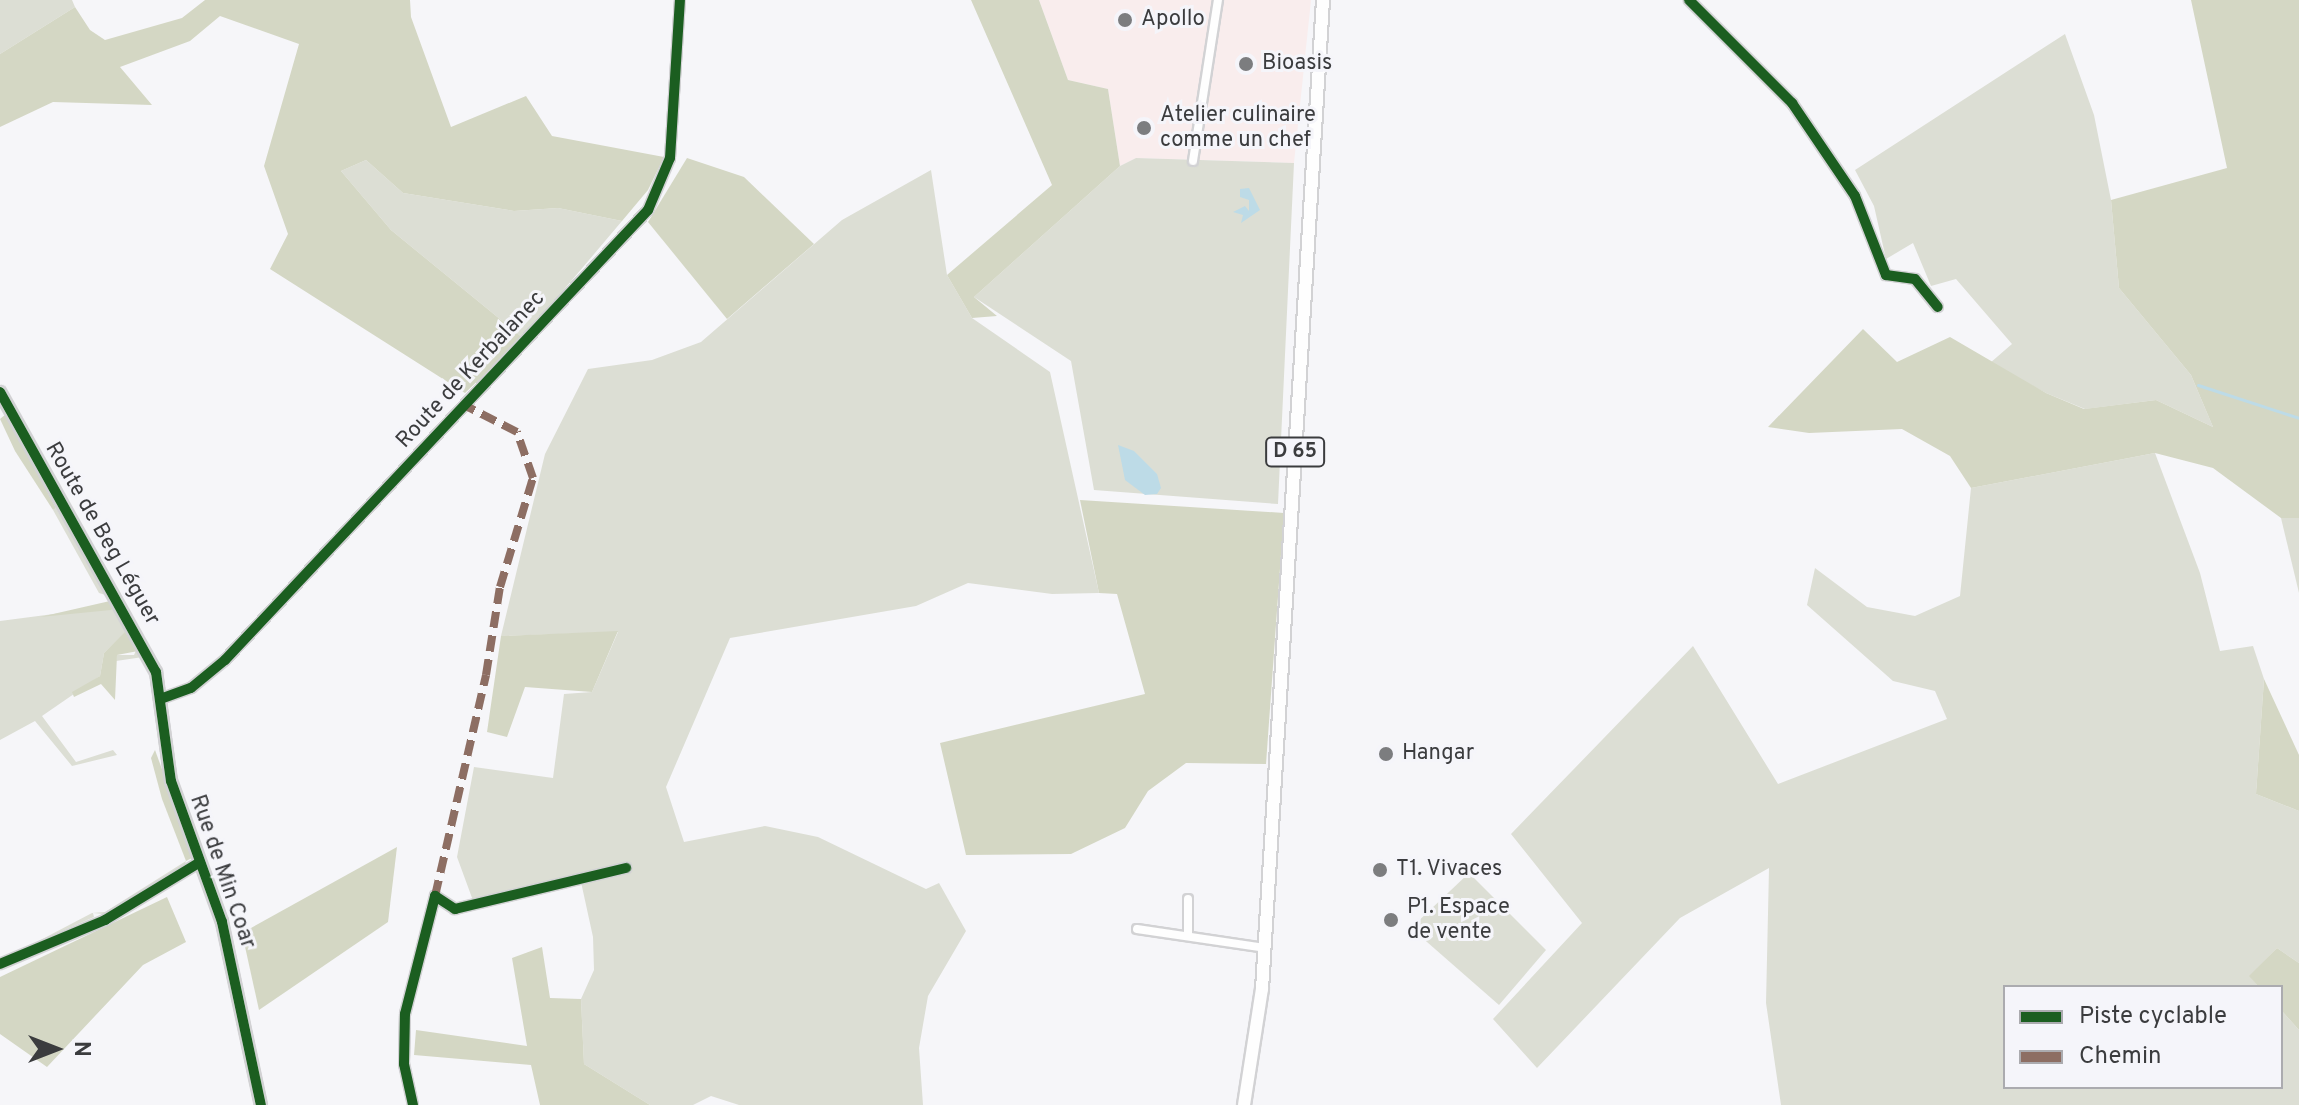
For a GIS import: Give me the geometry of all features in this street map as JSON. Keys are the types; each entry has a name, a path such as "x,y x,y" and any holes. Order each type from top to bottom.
{"main road":[{"name":"D 65","path":"1244,1105 1265,948 1323,0"}],"street":[{"name":"Route de Kerbalanec","path":"163,698 191,688 225,660 648,210 670,158 680,0"},
{"path":"1193,161 1218,0"},
{"path":"1689,0 1792,103 1855,196 1886,275 1915,279 1938,307"},
{"name":"Route de Beg Léguer","path":"0,392 145,648 163,698"},
{"name":"Rue de Min Coar","path":"163,698 171,781 222,922 261,1105"},
{"path":"0,964 105,920 200,862"},
{"path":"413,1105 404,1064 405,1014 435,896 455,909 626,868"},
{"path":"1188,899 1188,934"},
{"path":"1137,929 1188,934 1265,948"}],"shaded area":[{"path":"0,0 72,0 75,7 0,54"},
{"path":"1039,0 1311,0 1294,163 1136,158 1120,166 1108,89 1068,80"},
{"path":"2065,34 2094,115 2111,200 2119,288 2191,375 2213,427 2156,400 2085,409 2046,393 1990,363 2012,344 1956,279 1931,286 1913,243 1886,259 1874,206 1855,170"},
{"path":"1136,158 1294,163 1278,504 1094,490 1071,361 974,297 1120,166"},
{"path":"366,160 403,193 514,211 558,208 622,221 523,338 391,230 341,171"},
{"path":"931,170 947,275 972,318 1050,372 1099,593 1052,594 968,583 916,606 730,638 666,787 684,842 765,826 818,837 926,889 939,883 966,931 928,996 919,1048 923,1105 739,1105 711,1096 693,1105 650,1105 584,1064 581,999 594,970 593,937 581,882 475,906 457,857 474,767 553,778 564,694 592,692 618,632 501,636 545,454 588,369 652,360 701,342 842,220"},
{"path":"2155,453 2200,573 2220,651 2253,646 2264,679 2256,794 2299,811 2299,963 2277,948 2250,976 2257,985 2003,985 2003,1089 2283,1089 2283,1012 2299,1030 2299,1105 1781,1105 1766,1003 1769,868 1680,918 1537,1068 1493,1019 1582,923 1511,834 1693,646 1778,784 1947,719 1935,691 1893,681 1807,605 1815,568 1867,607 1915,616 1960,596 1971,488"},
{"path":"56,508 109,596 99,593 53,510"},
{"path":"2281,518 2299,518 2299,593"},
{"path":"115,606 143,657 116,661 117,655 134,655 137,648 125,633 104,653 100,676 42,716 76,762 113,750 117,755 72,766 35,721 0,740 0,621"},
{"path":"186,861 184,868 104,914 93,913 94,917 31,945 92,913 105,912"},
{"path":"1469,873 1546,950 1499,1005 1411,928"}],"green space":[{"path":"205,0 410,0 411,17 451,127 526,96 552,136 664,157 648,190 622,221 558,208 514,211 403,193 366,160 341,171 391,230 523,338 465,393 270,269 288,234 264,166 299,44 220,16 190,41 120,67 152,105 53,102 0,127 0,54 75,7 90,30 105,40 182,18"},
{"path":"971,0 1039,0 1068,80 1108,89 1120,166 974,297 997,316 972,318 947,275 1052,185"},
{"path":"2191,0 2299,0 2299,518 2281,518 2213,468 2155,453 1971,488 1950,456 1902,429 1809,433 1768,427 1863,329 1897,362 1950,337 2046,393 2084,409 2156,400 2213,427 2191,375 2119,288 2111,200 2227,168"},
{"path":"687,158 744,177 814,244 727,319 648,222"},
{"path":"6,414 56,508 53,510 15,451 0,419"},
{"path":"1080,500 1284,513 1266,764 1186,763 1148,791 1125,828 1071,854 966,855 940,743 1145,694 1117,594 1099,593"},
{"path":"110,601 115,606 111,610 40,617"},
{"path":"618,631 592,692 525,687 507,737 487,732 501,636"},
{"path":"125,632 138,651 117,655 115,700 101,684 74,697 72,692 100,676 104,653"},
{"path":"2264,679 2299,755 2299,811 2256,794"},
{"path":"155,750 194,857 186,861 162,799 151,758"},
{"path":"397,847 388,922 259,1010 242,933"},
{"path":"167,897 186,942 143,965 47,1067 0,1034 0,977"},
{"path":"542,947 550,998 581,999 584,1064 650,1105 540,1105 531,1065 414,1055 416,1030 527,1046 512,958"},
{"path":"2277,948 2299,963 2299,1030 2283,1012 2283,985 2257,985 2249,976"}],"water":[{"path":"1249,188 1260,210 1241,223 1243,215 1233,212 1245,206 1249,211 1249,200 1240,197 1240,189"},
{"path":"1118,445 1134,451 1157,474 1161,488 1157,494 1145,495 1125,480"}],"waterway":[{"path":"2198,385 2299,418"}],"marked path":[{"path":"435,896 486,675 500,587 533,478 517,432 466,406"}],"cycle path":[{"path":"163,698 191,688 225,660 648,210 670,158 680,0"},
{"path":"1689,0 1792,103 1855,196 1886,275 1915,279 1938,307"},
{"path":"0,392 156,672 171,781 222,922 261,1105"},
{"path":"0,964 105,920 200,862"},
{"path":"413,1105 404,1064 405,1014 435,896 455,909 626,868"}],"place":[{"name":"Apollo","path":"1125,20"},
{"name":"Bioasis","path":"1246,64"},
{"name":"Atelier culinaire comme un chef","path":"1144,128"},
{"name":"Hangar","path":"1386,754"},
{"name":"T1. Vivaces","path":"1380,870"},
{"name":"P1. Espace de vente","path":"1391,920"}]}
